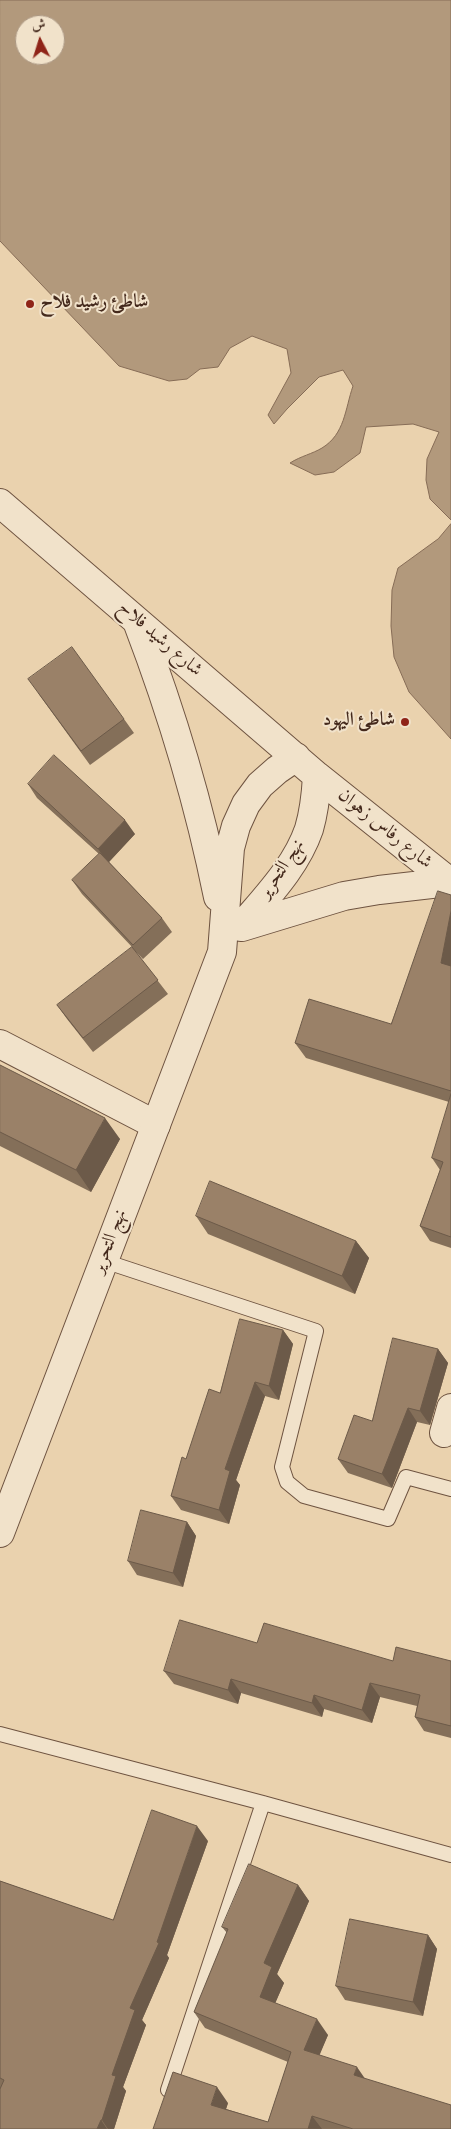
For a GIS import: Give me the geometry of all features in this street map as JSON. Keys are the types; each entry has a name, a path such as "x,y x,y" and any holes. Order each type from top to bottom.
{"street":[{"name":"شارع رشيد فلاح","path":"0,503 317,776"},
{"path":"136,620 182,749 229,935 344,896 379,890 450,883"},
{"name":"نهج التحرير","path":"0,1532 229,935 230,848 236,826 246,804 260,786 277,770 296,757"},
{"name":"نهج التحرير","path":"229,935 282,878 297,856 313,813 317,776"},
{"name":"شارع رفاس زهوان","path":"317,776 450,883"},
{"path":"0,1044 156,1124"},
{"path":"444,1434 451,1408"}],"lane":[{"path":"104,1261 316,1331 282,1467 287,1482 304,1496 388,1519 406,1477 451,1489"},
{"path":"0,1734 263,1803 451,1855"},
{"path":"164,2101 263,1803"}],"shaded area":[{"path":"0,0 451,0 451,520 430,499 426,480 427,459 439,432 413,424 366,427 360,453 334,472 315,475 290,463 322,448 330,442 340,428 353,386 343,370 319,377 274,424 268,415 291,373 287,349 252,336 230,348 218,367 200,369 187,379 169,381 119,366 0,241"},
{"path":"451,524 451,739 409,692 394,657 391,626 392,590 398,568 438,539"}],"building":[{"path":"72,647 124,719 81,751 28,679"},
{"path":"54,755 125,820 98,849 28,784"},
{"path":"100,853 162,918 133,945 72,880"},
{"path":"438,891 451,895 451,911 441,963 451,966 451,1091 295,1043 309,999 391,1024"},
{"path":"132,947 158,980 83,1038 57,1005"},
{"path":"0,1065 105,1118 76,1170 0,1132"},
{"path":"451,1094 451,1237 420,1226 443,1162 432,1158"},
{"path":"210,1181 356,1241 342,1276 196,1216"},
{"path":"240,1319 283,1330 269,1386 255,1382 225,1469 230,1471 219,1510 171,1496 182,1457 186,1459 209,1389 220,1393"},
{"path":"393,1338 438,1349 420,1411 408,1408 382,1474 338,1459 354,1415 372,1421"},
{"path":"141,1510 187,1522 173,1573 128,1561"},
{"path":"180,1620 257,1643 264,1623 393,1661 396,1647 451,1661 451,1726 415,1717 420,1695 370,1683 362,1710 314,1695 312,1703 231,1679 228,1690 164,1671"},
{"path":"152,1810 197,1826 157,1942 159,1943 130,2008 135,2010 112,2075 116,2076 102,2120 97,2129 0,2129 0,2089 4,2080 0,2078 0,1881 113,1920"},
{"path":"249,1864 298,1885 264,1963 272,1967 260,1997 317,2019 304,2050 357,2067 354,2075 451,2105 451,2129 353,2129 312,2116 308,2129 153,2129 173,2072 217,2087 211,2105 268,2122 291,2052 194,2012 228,1929 222,1927"},
{"path":"350,1919 428,1935 413,2002 336,1986"}],"place":[{"name":"شاطئ رشيد فلاح","path":"30,304"},
{"name":"شاطئ اليهود","path":"405,722"}]}
